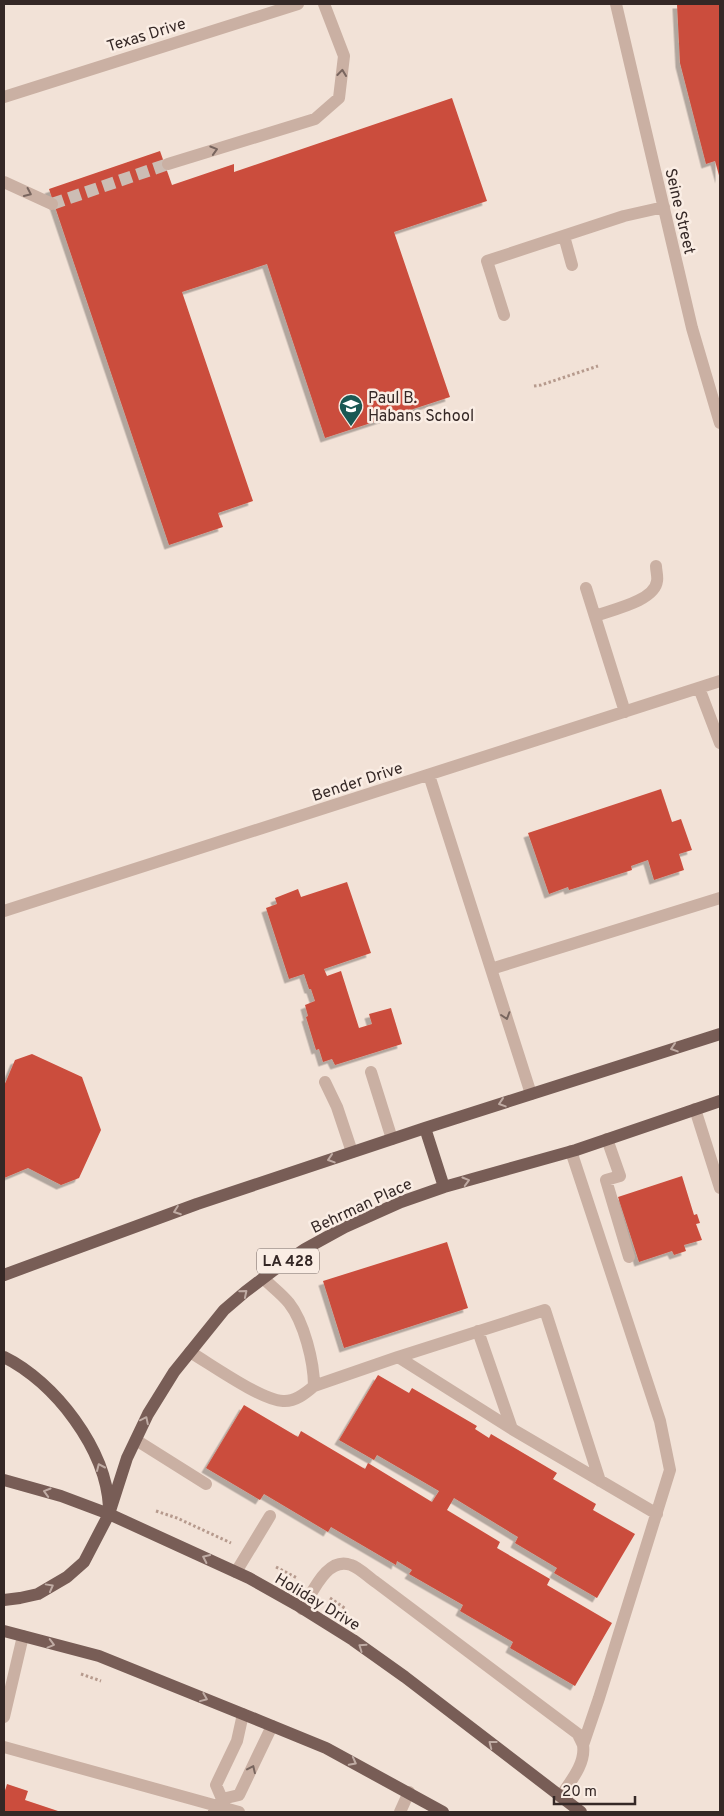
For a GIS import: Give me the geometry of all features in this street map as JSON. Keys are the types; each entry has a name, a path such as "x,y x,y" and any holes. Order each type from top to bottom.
{"main road":[{"path":"4,1276 197,1204 425,1128 720,1034"},
{"name":"Behrman Place","path":"4,1600 38,1594 67,1577 84,1562 109,1514 127,1458 148,1414 174,1372 224,1310 262,1278 344,1227 401,1202 444,1187 571,1151 720,1101"},
{"path":"425,1128 444,1187"},
{"path":"4,1356 44,1384 66,1408 82,1432 104,1476 108,1490 109,1514"},
{"name":"Holiday Drive","path":"4,1480 61,1496 109,1514 236,1572 302,1609 353,1640 405,1677 581,1812"},
{"path":"4,1631 99,1656 326,1748 443,1812"}],"street":[{"name":"Texas Drive","path":"4,97 298,4"},
{"path":"168,164 315,119 339,98 344,56 324,4"},
{"name":"Seine Street","path":"616,4 692,328 720,423"},
{"path":"4,182 52,204"},
{"path":"504,315 487,261 624,216 664,207"},
{"path":"564,236 572,265"},
{"path":"595,616 641,600 653,592 658,582 656,566"},
{"path":"586,588 625,712"},
{"name":"Bender Drive","path":"4,911 720,681"},
{"path":"699,688 720,743"},
{"path":"429,775 531,1094"},
{"path":"491,969 720,898"},
{"path":"371,1072 392,1139"},
{"path":"325,1082 336,1106 352,1152"},
{"path":"695,1108 720,1188"},
{"path":"607,1139 620,1176 606,1180 629,1257"},
{"path":"560,1797 582,1761 583,1745 670,1470 660,1421 571,1151"},
{"path":"262,1278 289,1303 304,1332 314,1375 314,1386"},
{"path":"190,1352 264,1397 285,1402 305,1395 314,1386 545,1310 600,1481"},
{"path":"478,1331 512,1429"},
{"path":"398,1357 512,1429 657,1514"},
{"path":"136,1440 206,1484"},
{"path":"236,1572 270,1516"},
{"path":"302,1609 328,1569 335,1564 351,1565 378,1583 578,1734 583,1745"},
{"path":"4,1716 23,1636"},
{"path":"217,1805 216,1785 236,1741 243,1714"},
{"path":"217,1805 239,1795 272,1726"},
{"path":"4,1747 239,1812"},
{"path":"400,1812 409,1792"}],"path":[{"path":"534,386 598,366"}],"building":[{"path":"677,4 720,4 720,179 715,161 706,164 680,63"},
{"path":"452,98 487,201 394,232 450,397 325,438 267,264 182,292 253,501 218,513 223,527 169,545 49,189 160,151 172,185 234,164 234,172"},
{"path":"661,789 672,822 681,819 692,850 679,854 684,870 654,880 648,860 631,866 632,870 569,890 568,887 549,894 528,833"},
{"path":"347,882 371,953 324,969 327,976 341,971 359,1028 372,1024 369,1014 391,1008 402,1044 335,1065 332,1059 323,1062 319,1049 316,1050 306,1017 308,1016 305,1005 315,1001 311,989 309,989 304,974 289,979 266,908 277,904 275,898 298,889 301,897"},
{"path":"32,1054 82,1077 101,1130 79,1178 61,1185 28,1168 4,1178 4,1086 15,1060"},
{"path":"682,1176 694,1215 697,1214 700,1223 696,1224 702,1240 684,1245 686,1251 674,1255 672,1251 639,1262 618,1197"},
{"path":"447,1242 468,1308 344,1348 323,1281"},
{"path":"378,1375 409,1393 412,1388 477,1426 475,1429 489,1438 491,1434 557,1473 553,1479 596,1504 593,1510 635,1534 597,1598 554,1573 557,1568 515,1543 518,1537 454,1498 447,1510 500,1542 497,1548 550,1579 547,1585 612,1623 575,1686 510,1648 513,1642 460,1611 463,1605 409,1574 412,1570 397,1561 396,1565 331,1527 328,1532 264,1494 260,1500 206,1468 244,1405 298,1437 301,1431 365,1469 368,1463 432,1502 439,1491 377,1455 374,1460 339,1440"},
{"path":"7,1784 28,1791 25,1800 61,1812 4,1812 4,1794"}],"tunnel":[{"path":"52,204 168,164"}],"place":[{"name":"Paul B. Habans School","path":"351,427"}]}
